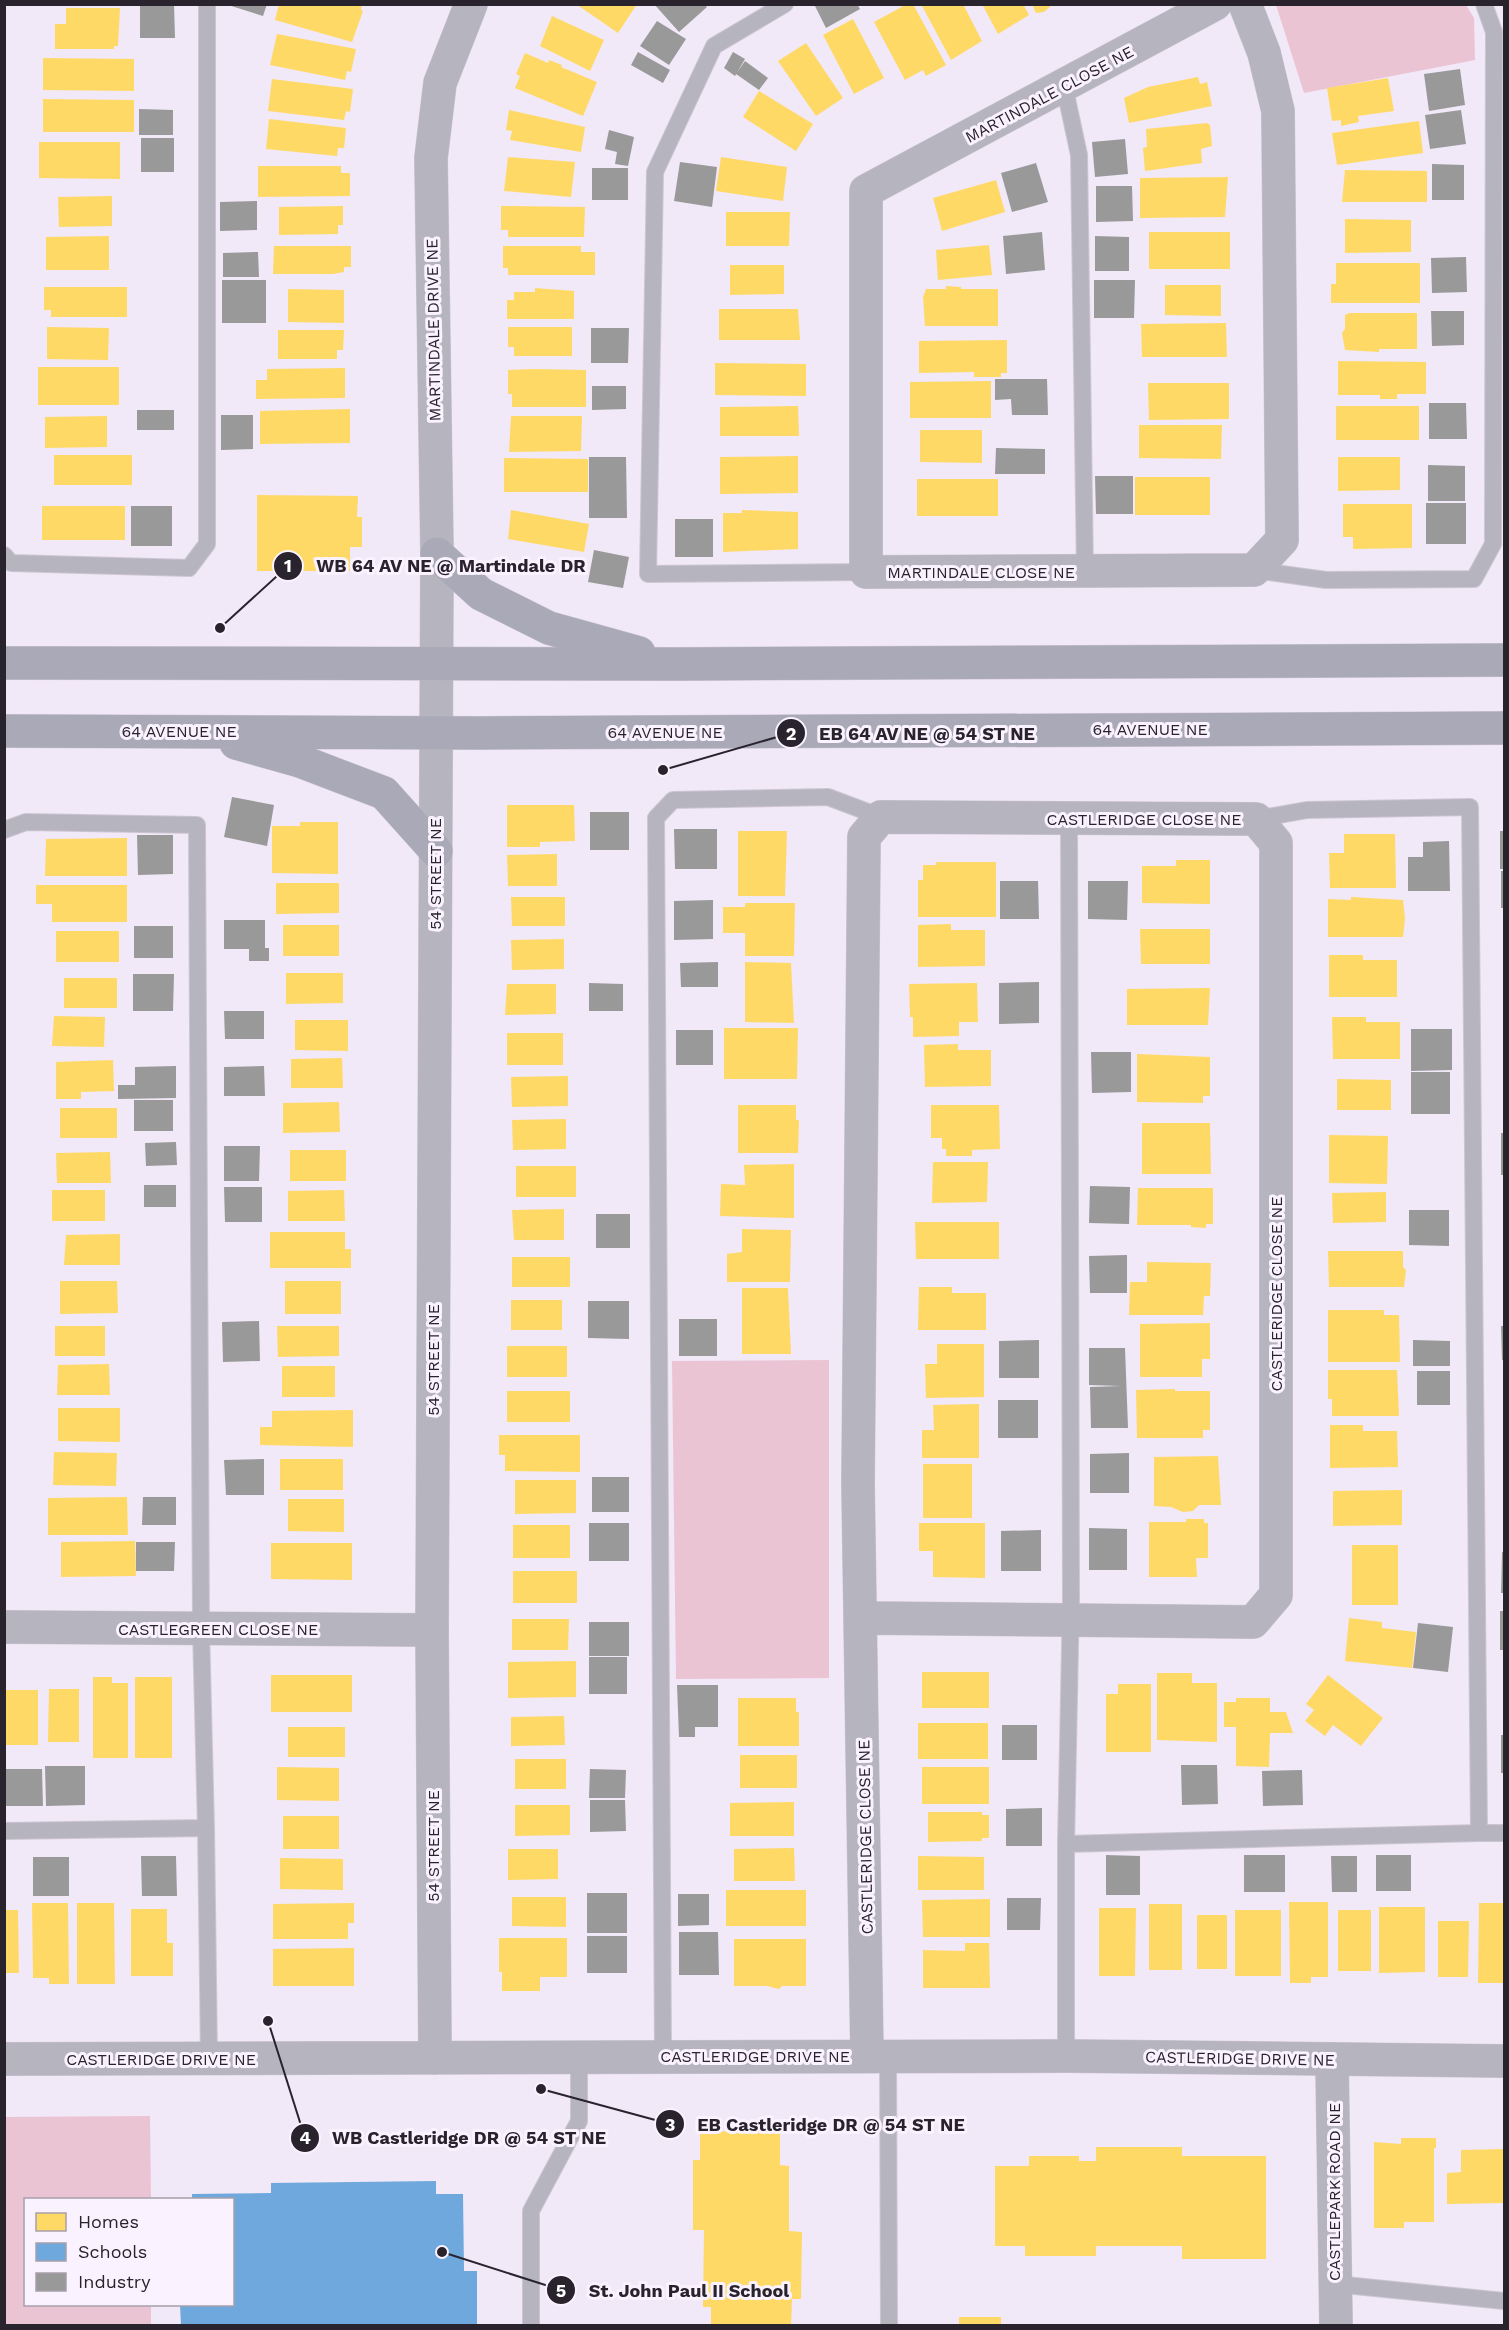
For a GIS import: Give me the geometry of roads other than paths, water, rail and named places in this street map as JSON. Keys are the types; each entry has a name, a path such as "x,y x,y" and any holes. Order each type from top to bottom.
{"main road":[{"path":"437,554 481,594 549,628 681,664"},
{"path":"4,663 681,664 1504,660"},
{"name":"64 AVENUE NE","path":"4,731 435,732 1504,728"},
{"path":"194,731 300,761 384,793 436,851"}],"street":[{"name":"MARTINDALE DRIVE NE","path":"436,663 437,554 431,159 440,83 471,4"},
{"name":"MARTINDALE CLOSE NE","path":"1215,4 866,191 866,572 1254,570"},
{"path":"1245,4 1264,53 1278,111 1282,540 1254,570"},
{"name":"54 STREET NE","path":"435,2058 432,1630 436,663"},
{"name":"CASTLERIDGE CLOSE NE","path":"862,1618 1070,1622 1253,1622 1276,1595 1276,843 1256,819 881,817 864,837 858,1484 862,1618 877,2056"},
{"name":"CASTLEGREEN CLOSE NE","path":"4,1627 432,1630"},
{"name":"CASTLERIDGE DRIVE NE","path":"4,2059 1066,2056 1504,2061"},
{"name":"CASTLEPARK ROAD NE","path":"1332,2059 1336,2325"}],"lane":[{"path":"4,555 11,563 189,568 207,544 207,4"},
{"path":"785,4 714,46 655,172 648,574 866,572"},
{"path":"1254,570 1326,580 1474,579 1493,544 1494,32 1484,4"},
{"path":"1064,85 1079,155 1085,572"},
{"path":"663,2056 656,818 673,800 828,797 881,817"},
{"path":"1256,819 1307,810 1470,807 1479,1833"},
{"path":"1066,2056 1066,1844 1070,1622 1069,819"},
{"path":"4,830 26,822 197,825 201,1629 209,2058"},
{"path":"4,1831 206,1828"},
{"path":"1066,1844 1504,1833"},
{"path":"531,2325 531,2211 579,2121 579,2056"},
{"path":"877,2056 889,2325"},
{"path":"1335,2284 1504,2301"}],"place":[{"name":"WB 64 AV NE @ Martindale DR","path":"220,628"},
{"name":"EB 64 AV NE @ 54 ST NE","path":"663,770"},
{"name":"WB Castleridge DR @ 54 ST NE","path":"268,2021"},
{"name":"EB Castleridge DR @ 54 ST NE","path":"541,2089"},
{"name":"St. John Paul II School","path":"442,2252"}]}
